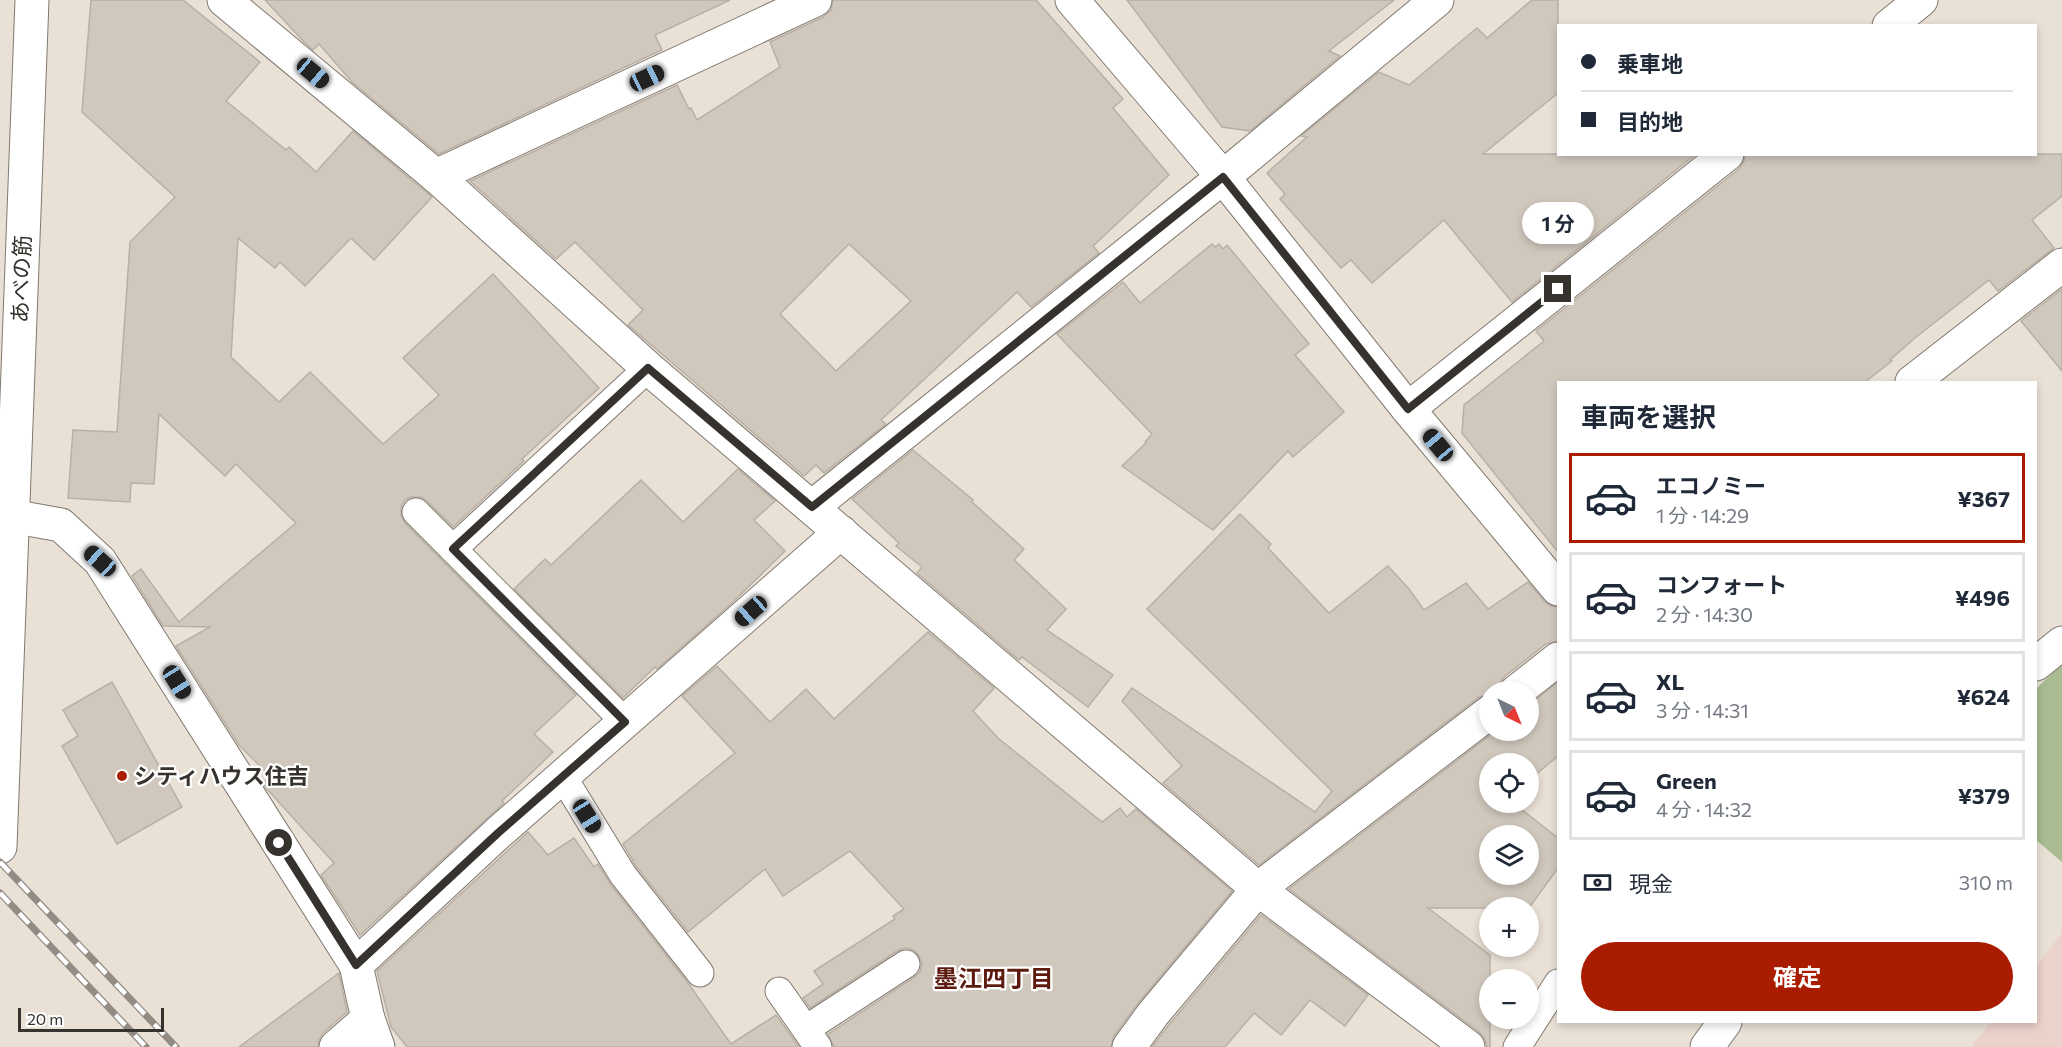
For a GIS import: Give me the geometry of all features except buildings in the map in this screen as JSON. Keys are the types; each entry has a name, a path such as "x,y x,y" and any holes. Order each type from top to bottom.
{"street":[{"name":"あべの筋","path":"0,846 32,0"},
{"path":"224,0 436,176 648,368 1258,890 1468,1047"},
{"path":"436,176 815,0"},
{"path":"1072,0 1223,177 1408,409 1557,588"},
{"path":"812,507 1223,177 1437,0"},
{"path":"1408,409 1724,156"},
{"path":"1913,381 2062,265"},
{"path":"11,516 61,525 100,561 356,965 373,1033 336,1047"},
{"path":"356,965 498,833 841,532"},
{"path":"2037,663 2062,644"},
{"path":"1530,681 1557,660"},
{"path":"1129,1047 1153,1014 1258,890 1479,720"},
{"path":"1707,1047 1724,1023"}],"lane":[{"path":"453,549 648,368"},
{"path":"416,512 625,722"},
{"path":"563,777 624,874 700,972"},
{"path":"779,991 812,1038 906,964"},
{"path":"1516,1047 1557,985"}],"shaded area":[{"path":"2062,933 2062,1047 1971,1047 1990,1023 2037,1023 2037,965"}],"green space":[{"path":"2062,663 2062,862 2037,841 2037,688"}],"railway":[{"path":"0,862 176,1047"},
{"path":"0,893 146,1047"}],"place":[{"name":"シティハウス住吉","path":"122,776"}],"district":[{"name":"墨江四丁目","path":"994,979"}],"route":[{"path":"279,843 356,965 498,833 625,722 453,549 648,368 812,507 1223,177 1408,409 1558,289"}]}
